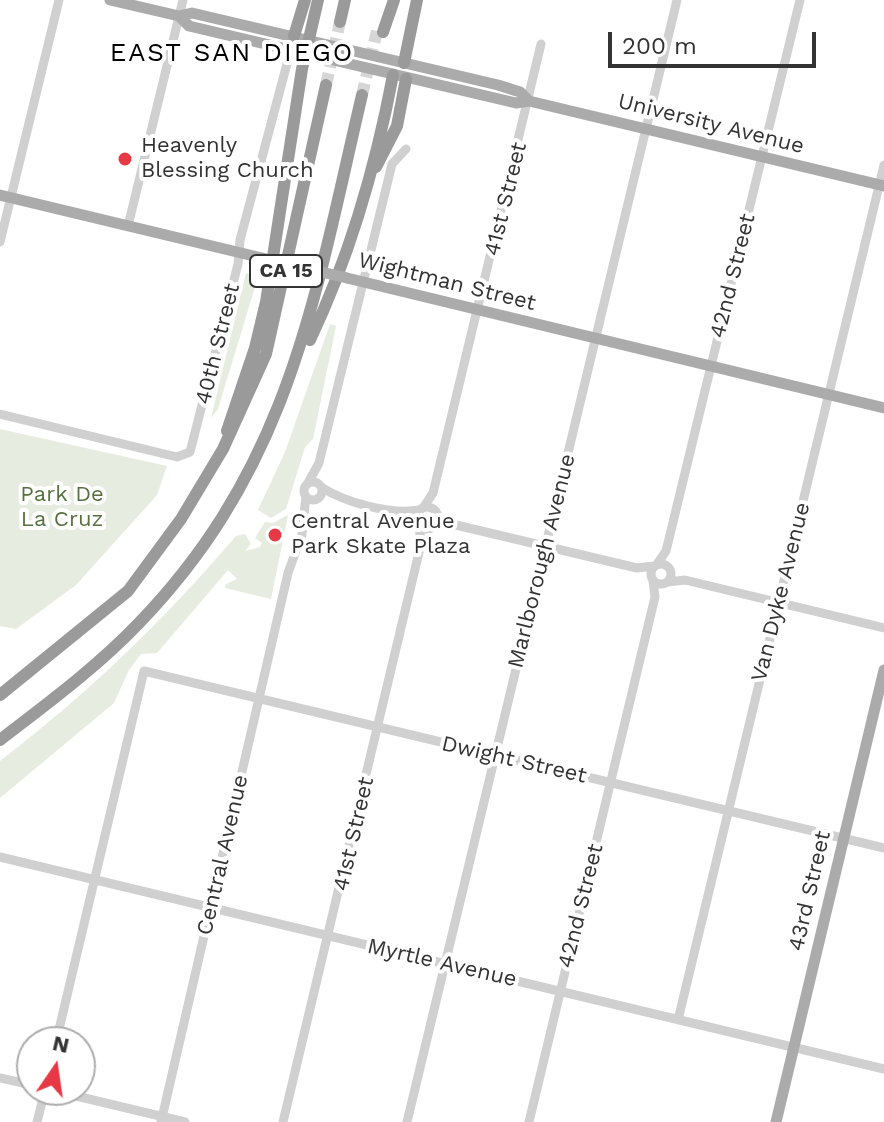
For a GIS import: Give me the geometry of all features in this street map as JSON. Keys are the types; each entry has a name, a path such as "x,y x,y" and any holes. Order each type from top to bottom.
{"highway":[{"path":"294,36 305,0"},
{"path":"223,449 266,302 318,0"},
{"path":"340,22 344,0"},
{"path":"385,0 380,32 394,0"},
{"path":"404,63 417,0"},
{"path":"288,387 325,309 369,181 397,126 400,77"},
{"name":"CA 15","path":"0,695 128,591 181,519 223,449 266,354 326,85"},
{"name":"CA 15","path":"0,740 106,656 180,577 246,482 288,387 307,328 362,95"}],"main road":[{"name":"University Avenue","path":"110,0 179,16 192,13 498,85 520,92 529,101"},
{"name":"University Avenue","path":"179,16 189,26 400,77 516,103 529,101 881,185"},
{"path":"400,77 404,63"},
{"path":"467,93 471,87 488,89 498,85"},
{"name":"Wightman Street","path":"5,196 884,408"},
{"name":"43rd Street","path":"776,1122 884,670"}],"street":[{"path":"0,242 5,196 59,0"},
{"path":"128,226 183,0"},
{"name":"Marlborough Avenue","path":"407,1122 677,0"},
{"name":"42nd Street","path":"656,565 666,551 800,0"},
{"name":"40th Street","path":"0,414 177,457 187,455 192,447 294,36"},
{"name":"41st Street","path":"283,1122 421,544 418,523 421,509 433,493 541,44"},
{"path":"313,498 308,483 319,463 392,164 406,149"},
{"name":"Van Dyke Avenue","path":"678,1020 884,165"},
{"path":"313,498 321,486 319,463"},
{"path":"308,483 341,497"},
{"name":"41st Street","path":"421,544 433,527 436,512 433,493"},
{"path":"313,498 341,497 401,511 421,509 436,512 456,525"},
{"name":"Central Avenue","path":"162,1119 286,588 313,498"},
{"path":"401,511 418,523 433,527 456,525 637,568 656,565 670,569 685,580"},
{"name":"42nd Street","path":"666,551 670,569"},
{"path":"652,579 656,565"},
{"path":"637,568 652,579 666,583 685,580 884,628"},
{"path":"666,583 670,569"},
{"name":"42nd Street","path":"529,1122 655,597 652,579"},
{"name":"42nd Street","path":"655,597 666,583"},
{"name":"Dwight Street","path":"95,880 144,671 884,848"},
{"name":"Myrtle Avenue","path":"0,857 884,1069"},
{"path":"60,1026 95,880"},
{"path":"96,1102 185,1122"}],"green space":[{"path":"246,273 258,277 218,409 211,418"},
{"path":"330,324 336,326 313,439 305,447 286,509 271,518 258,510 285,452"},
{"name":"Park De La Cruz","path":"0,429 167,466 157,495 76,585 16,629 0,626"},
{"path":"288,515 271,599 225,588 226,584 237,579 228,570 157,653 141,654 129,670 114,703 0,798 0,761 124,654 236,536 245,534 251,544 245,551 260,547 262,543 255,538 265,522 273,523"}],"tunnel":[{"path":"326,85 340,22"},
{"path":"362,95 377,31"}],"place":[{"name":"Heavenly Blessing Church","path":"125,159"},
{"name":"Central Avenue Park Skate Plaza","path":"275,535"}],"district":[{"name":"EAST SAN DIEGO","path":"232,53"}]}
